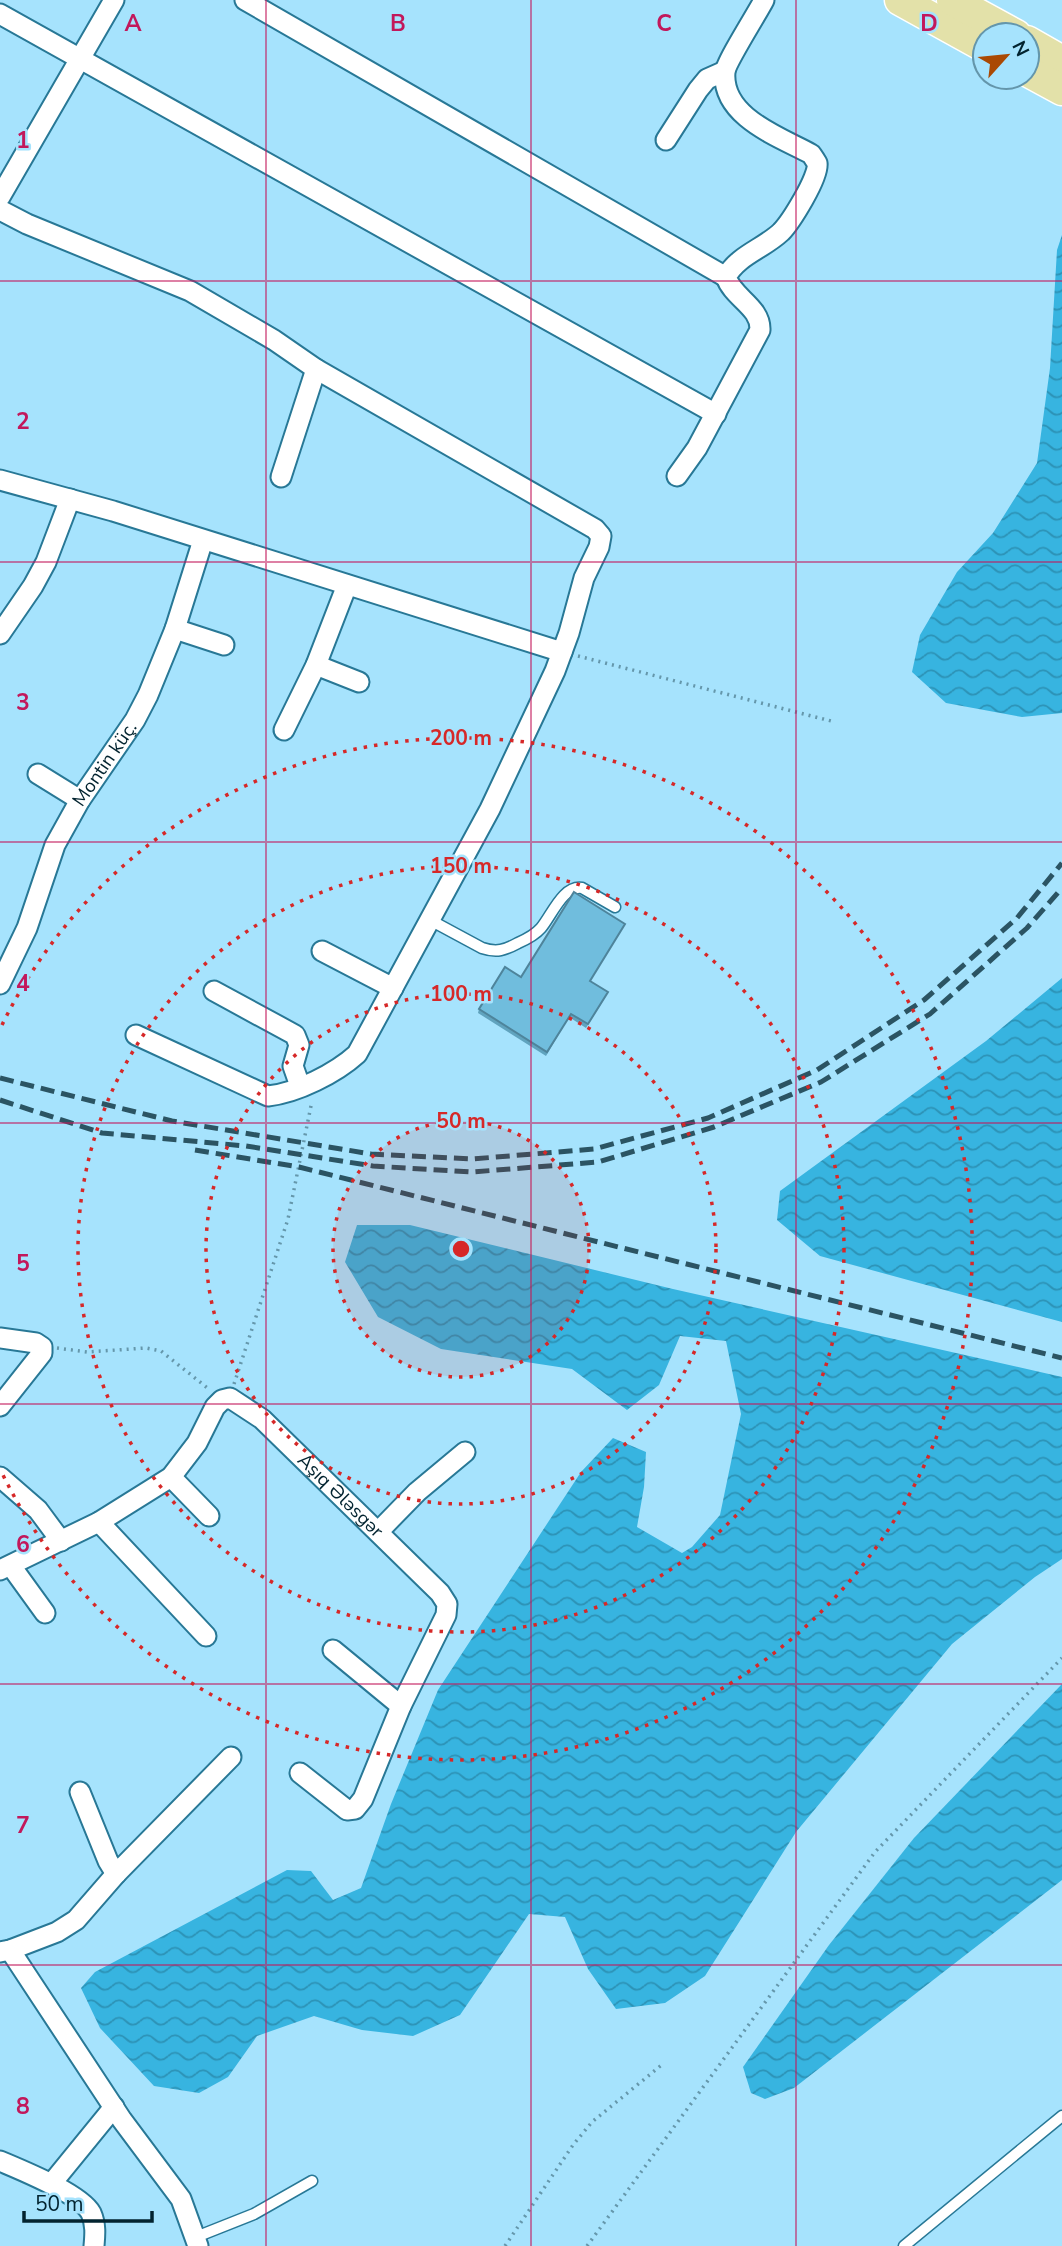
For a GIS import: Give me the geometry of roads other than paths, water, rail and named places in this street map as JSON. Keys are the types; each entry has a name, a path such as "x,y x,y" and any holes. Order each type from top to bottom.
{"main road":[{"path":"900,0 971,39"},
{"path":"952,0 990,21"},
{"path":"1041,49 1062,61"},
{"path":"1041,79 1062,90"}],"street":[{"path":"0,197 114,0"},
{"path":"246,0 726,277 729,287 756,312 761,320 760,330 697,448 677,476"},
{"path":"726,277 733,265 781,231 793,216 816,174 817,163 811,154 747,118 728,92 725,71 764,0"},
{"path":"0,14 716,414"},
{"path":"666,140 707,79 725,71"},
{"path":"0,210 27,224 190,291 274,340 316,369 595,529 601,536 599,547 584,578 562,652 490,809 357,1054 341,1068 306,1084 268,1096 136,1035"},
{"path":"281,477 316,369"},
{"path":"0,480 70,499 562,652"},
{"path":"0,634 46,562 70,499"},
{"name":"Montin küç.","path":"0,984 27,928 55,845 80,800 135,720 148,695 175,629 203,540"},
{"path":"284,730 316,666 347,585"},
{"path":"175,629 224,645"},
{"path":"316,666 359,682"},
{"path":"38,774 80,800"},
{"path":"322,951 393,988"},
{"path":"214,991 295,1035 299,1045 293,1066 306,1084"},
{"path":"0,1338 36,1343 42,1347 42,1353 0,1406"},
{"name":"Aşıq Ələsgər","path":"171,1478 186,1460 215,1407 226,1399 262,1419 440,1593 447,1604 446,1615 401,1706 363,1799 355,1809 347,1810 300,1773"},
{"path":"378,1532 418,1492 466,1451"},
{"path":"0,1477 38,1510 61,1541"},
{"path":"45,1612 5,1568 99,1522 171,1478 209,1516"},
{"path":"99,1522 206,1636"},
{"path":"333,1650 401,1706"},
{"path":"197,2242 181,2199 5,1951 57,1932 76,1920 116,1874 231,1756"},
{"path":"80,1793 116,1874"},
{"path":"52,2183 114,2107"},
{"path":"0,2161 52,2183 90,2210 95,2222 94,2246"}],"lane":[{"path":"430,920 491,951 505,950 540,930 568,890 576,887 615,907"},
{"path":"904,2246 1062,2116"},
{"path":"197,2242 312,2181"}],"water":[{"path":"1062,235 1062,713 1022,717 946,703 912,672 920,635 957,572 993,533 1037,463 1050,368 1057,250"},
{"path":"1062,978 1062,1322 820,1256 777,1220 780,1191 986,1041"},
{"path":"357,1225 410,1225 673,1289 1062,1377 1062,1559 1035,1577 952,1644 796,1832 705,1976 665,2003 616,2009 588,1969 565,1917 529,1914 460,2015 413,2036 362,2030 314,2016 257,2036 228,2077 199,2093 154,2086 100,2028 81,1988 95,1972 287,1870 311,1871 333,1900 361,1888 391,1804 438,1690 581,1472 613,1438 646,1452 644,1487 637,1527 682,1553 692,1547 720,1515 741,1414 726,1341 680,1336 659,1385 627,1410 572,1369 441,1349 378,1317 345,1262"},
{"path":"1062,1684 1062,1880 794,2088 765,2099 751,2093 743,2067 829,1945 914,1838"}],"railway":[{"path":"0,1078 172,1121 371,1154 472,1159 594,1149 708,1118 817,1070 924,1000 1017,918 1062,863"},
{"path":"0,1100 102,1133 246,1146 373,1166 472,1172 598,1162 714,1127 821,1082 930,1014 1027,928 1062,888"},
{"path":"195,1150 299,1167 1062,1358"}]}
